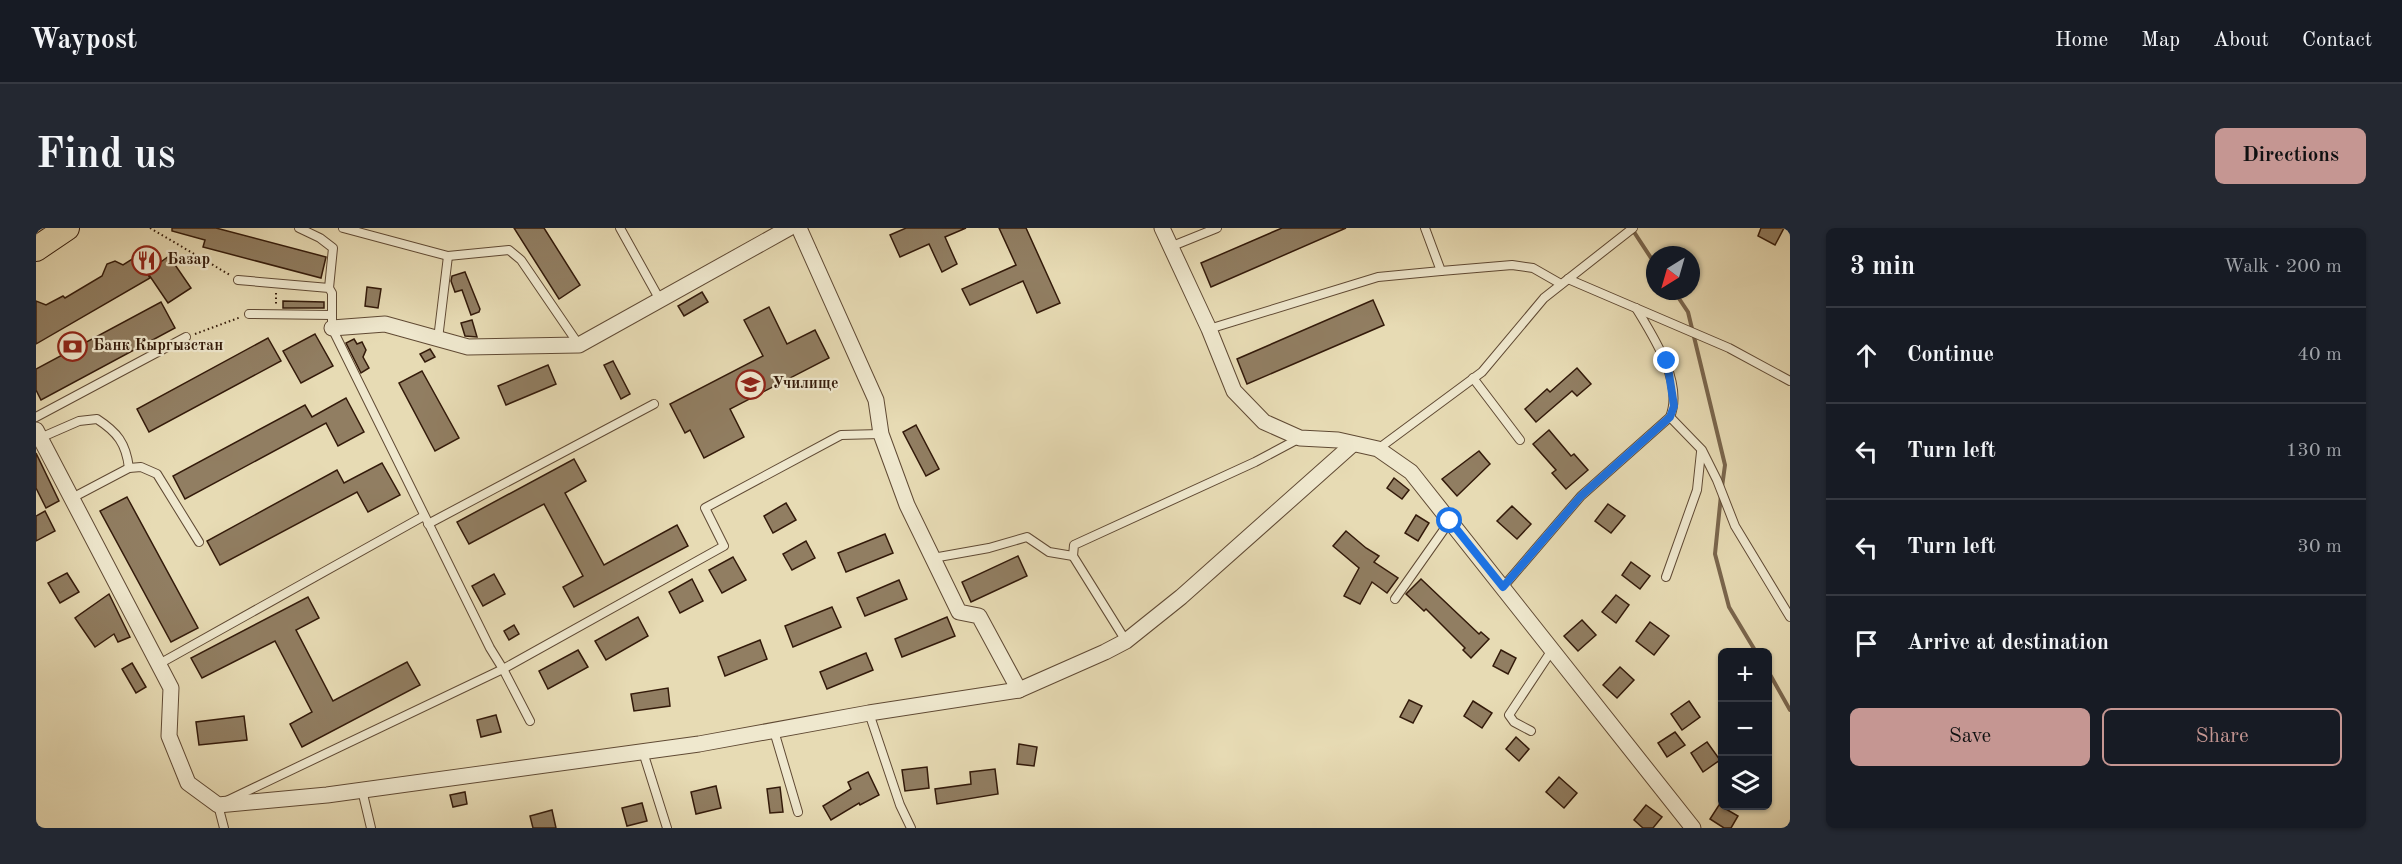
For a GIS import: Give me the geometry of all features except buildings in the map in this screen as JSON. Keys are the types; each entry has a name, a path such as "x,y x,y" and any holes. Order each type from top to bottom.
{"main road":[{"path":"36,249 67,228"}],"street":[{"path":"332,321 385,324 468,347 579,345 789,228"},
{"path":"799,228 876,400 880,434 908,505 933,558 959,612 979,616 1019,690"},
{"path":"1162,228 1209,329 1234,391 1264,422 1300,438 1378,449 1411,472 1693,828"},
{"path":"38,434 171,688 169,736 188,783 218,805 363,790 643,752 1019,690 1126,641 1181,597 1353,444"}],"lane":[{"path":"299,228 320,238 333,248 328,288 332,293 332,321 424,516 490,648 530,721"},
{"path":"343,228 448,256 509,250 522,260 579,345"},
{"path":"620,228 660,300"},
{"path":"1170,247 1217,228"},
{"path":"1425,228 1441,271"},
{"path":"1378,449 1482,372 1544,298 1633,228"},
{"path":"438,339 448,256"},
{"path":"1209,329 1378,277 1512,265 1533,268 1564,282 1636,308 1730,348 1790,381"},
{"path":"238,280 328,288"},
{"path":"1503,587 1581,496 1670,417 1674,406 1667,361 1636,308"},
{"path":"249,314 277,314 332,321"},
{"path":"36,417 186,338"},
{"path":"1473,378 1520,440"},
{"path":"428,524 654,404"},
{"path":"1670,417 1702,450 1718,480 1735,526 1790,617"},
{"path":"38,434 79,421 97,419 112,429 127,451 129,468"},
{"path":"224,828 218,805 503,669 724,546 705,508 841,435 880,434"},
{"path":"1126,641 1073,556 1074,545 1255,462 1300,438"},
{"path":"1666,576 1697,490 1702,450"},
{"path":"72,498 129,468 141,467 157,474 199,543"},
{"path":"159,664 424,516"},
{"path":"1395,599 1450,521"},
{"path":"933,558 989,548 1027,537 1048,552 1073,556"},
{"path":"1531,731 1514,722 1509,715 1552,650"},
{"path":"869,713 900,806 910,828"},
{"path":"774,731 798,812"},
{"path":"643,752 667,828"},
{"path":"363,790 371,828"}],"path":[{"path":"150,228 238,280"},
{"path":"276,283 277,314"},
{"path":"186,338 249,314"}],"waterway":[{"path":"1632,229 1646,250"},
{"path":"1680,300 1688,312 1725,465 1722,487"},
{"path":"1721,495 1715,554 1729,607 1754,648"},
{"path":"1772,678 1790,710"}],"place":[{"name":"Базар","path":"146,260"},
{"name":"Банк Кыргызстан","path":"72,346"},
{"name":"Училище","path":"751,384"}],"route":[{"path":"1450,521 1503,587 1581,496 1670,417 1674,406 1667,361"}]}
